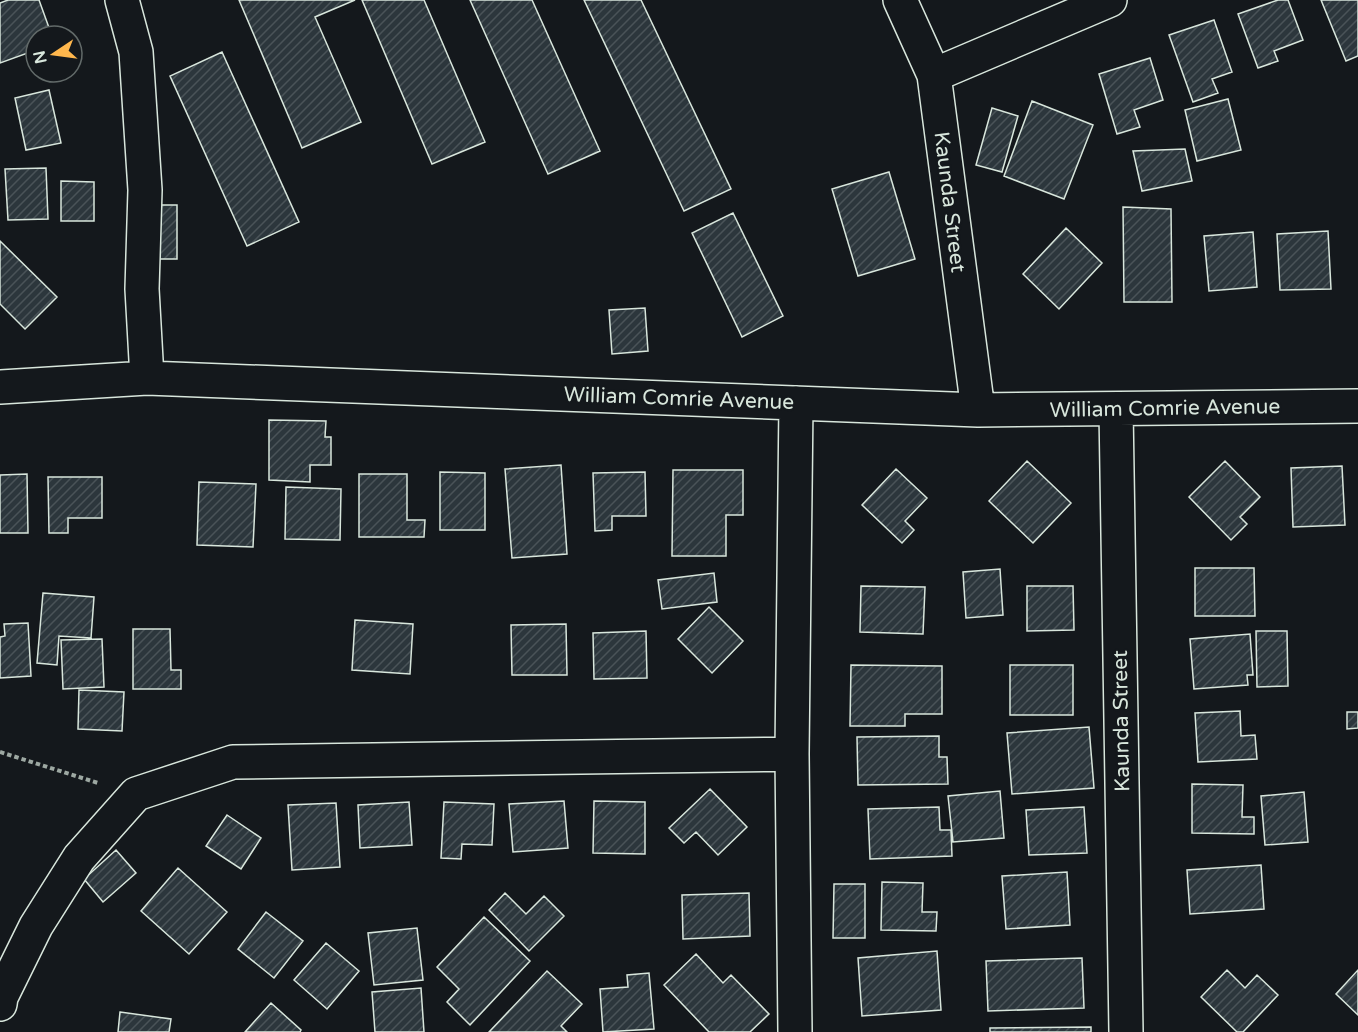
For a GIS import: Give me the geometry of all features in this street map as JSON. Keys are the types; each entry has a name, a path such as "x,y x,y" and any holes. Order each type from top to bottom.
{"street":[{"path":"122,0 136,52 144,178 142,289 147,378"},
{"name":"Kaunda Street","path":"900,0 934,75 978,410"},
{"path":"934,75 1110,0"},
{"name":"William Comrie Avenue","path":"0,387 147,378 978,410 1358,406"},
{"path":"795,1032 792,754 796,403"},
{"name":"Kaunda Street","path":"1116,409 1126,1032"},
{"path":"0,1004 1,997 36,926 79,858 136,794 233,762 792,754"}],"path":[{"path":"0,752 136,794"}],"building":[{"path":"8,0 39,0 48,24 24,24 24,54 0,63 0,3"},
{"path":"239,0 355,0 315,17 361,122 302,148"},
{"path":"362,0 424,0 485,142 432,164"},
{"path":"470,0 532,0 600,151 548,174"},
{"path":"584,0 641,0 731,189 684,211"},
{"path":"1278,0 1288,0 1303,40 1274,51 1278,61 1258,68 1238,14"},
{"path":"1321,0 1358,0 1358,56 1346,61"},
{"path":"1214,20 1232,72 1212,79 1218,93 1193,102 1169,35"},
{"path":"222,52 299,222 247,246 170,76"},
{"path":"1150,58 1163,100 1134,110 1140,127 1117,134 1099,74"},
{"path":"49,90 61,143 26,150 15,98"},
{"path":"1228,99 1241,150 1197,161 1185,110"},
{"path":"1032,101 1093,125 1064,199 1004,176"},
{"path":"992,108 1018,116 1002,172 976,165"},
{"path":"1185,149 1192,181 1142,191 1133,151"},
{"path":"46,168 48,219 8,220 5,169"},
{"path":"889,172 915,259 858,276 832,189"},
{"path":"61,181 94,182 94,221 61,221"},
{"path":"151,205 177,205 177,259 150,259"},
{"path":"1123,207 1171,209 1172,302 1124,302"},
{"path":"733,213 783,316 742,337 692,233"},
{"path":"1066,228 1102,263 1059,309 1023,274"},
{"path":"1328,231 1331,289 1280,290 1277,234"},
{"path":"1253,232 1257,287 1209,291 1204,236"},
{"path":"0,241 57,297 25,329 0,304"},
{"path":"645,308 648,351 612,354 609,310"},
{"path":"269,420 326,421 325,437 331,437 331,465 310,465 310,482 269,480"},
{"path":"1027,461 1071,503 1033,543 989,501"},
{"path":"1225,461 1260,497 1240,517 1247,524 1231,540 1189,497"},
{"path":"561,465 567,554 512,558 505,469"},
{"path":"1342,466 1345,525 1293,527 1291,468"},
{"path":"896,469 927,498 905,521 914,530 902,543 862,505"},
{"path":"673,470 743,470 743,515 726,515 726,556 672,556"},
{"path":"440,472 485,473 485,530 440,530"},
{"path":"645,472 646,516 612,516 612,530 595,531 593,473"},
{"path":"27,474 28,533 0,533 0,475"},
{"path":"359,474 407,474 407,520 425,520 424,537 359,537"},
{"path":"48,477 102,477 102,518 68,518 68,533 49,533"},
{"path":"199,482 256,484 253,547 197,545"},
{"path":"286,487 341,489 340,540 285,539"},
{"path":"1195,568 1254,568 1255,616 1195,616"},
{"path":"1000,569 1003,615 966,618 963,572"},
{"path":"714,573 717,602 662,609 658,580"},
{"path":"861,586 925,587 923,634 860,632"},
{"path":"1027,586 1073,586 1074,630 1027,631"},
{"path":"43,593 94,597 91,638 59,636 57,665 37,663"},
{"path":"709,607 743,641 712,673 678,639"},
{"path":"355,620 413,624 410,674 352,670"},
{"path":"28,623 31,676 0,678 0,637 5,636 4,624"},
{"path":"566,624 567,675 512,675 511,625"},
{"path":"133,629 170,629 171,670 181,670 181,689 133,689"},
{"path":"646,631 647,678 594,679 593,633"},
{"path":"1256,631 1287,631 1288,686 1257,687"},
{"path":"1250,634 1253,675 1247,675 1248,685 1194,689 1190,639"},
{"path":"102,639 104,687 63,689 61,640"},
{"path":"851,665 942,666 942,714 905,714 905,726 850,726"},
{"path":"1010,665 1073,665 1073,715 1010,715"},
{"path":"79,690 124,692 122,731 78,729"},
{"path":"1240,711 1241,736 1255,735 1257,759 1198,762 1195,713"},
{"path":"1347,712 1358,712 1358,728 1347,729"},
{"path":"1089,727 1094,788 1012,794 1007,733"},
{"path":"939,736 939,757 947,757 948,784 858,785 857,737"},
{"path":"1192,784 1243,785 1242,817 1254,817 1254,834 1192,833"},
{"path":"710,789 747,827 718,855 696,832 684,843 669,828"},
{"path":"1000,791 1004,838 953,842 948,796"},
{"path":"1304,792 1308,842 1265,845 1261,796"},
{"path":"564,801 568,848 513,852 509,804"},
{"path":"594,801 645,802 645,854 593,853"},
{"path":"409,802 412,845 360,848 358,805"},
{"path":"444,802 494,804 492,845 462,844 461,859 441,858"},
{"path":"336,803 340,867 292,870 288,805"},
{"path":"939,807 940,830 951,830 952,856 870,859 868,809"},
{"path":"1084,807 1087,853 1029,855 1026,810"},
{"path":"227,815 261,838 241,869 206,846"},
{"path":"116,850 136,873 103,902 84,879"},
{"path":"1261,865 1264,909 1190,914 1187,870"},
{"path":"178,868 227,912 189,954 141,911"},
{"path":"1067,872 1070,925 1006,929 1002,876"},
{"path":"882,882 923,883 922,912 937,912 936,931 881,930"},
{"path":"834,884 865,884 865,938 833,938"},
{"path":"505,893 526,914 544,896 564,916 529,951 489,910"},
{"path":"749,893 750,936 683,939 682,895"},
{"path":"266,912 303,941 274,978 238,949"},
{"path":"484,917 530,961 470,1025 447,1002 459,989 437,967"},
{"path":"417,928 423,980 374,985 368,933"},
{"path":"326,943 359,971 327,1009 294,980"},
{"path":"937,951 941,1010 862,1016 858,958"},
{"path":"696,954 723,983 731,975 769,1014 750,1032 709,1032 664,985"},
{"path":"1082,958 1084,1008 988,1011 986,961"},
{"path":"1227,970 1245,988 1257,975 1278,995 1243,1032 1237,1032 1201,997"},
{"path":"1358,970 1358,1015 1336,994"},
{"path":"547,971 582,1004 561,1026 567,1032 489,1032"},
{"path":"649,973 654,1029 603,1032 600,989 628,987 627,975"},
{"path":"421,988 424,1032 375,1032 372,992"},
{"path":"271,1003 301,1030 300,1032 245,1032"},
{"path":"120,1012 171,1019 169,1032 118,1032"},
{"path":"1091,1027 1091,1032 990,1032 990,1028"}]}
